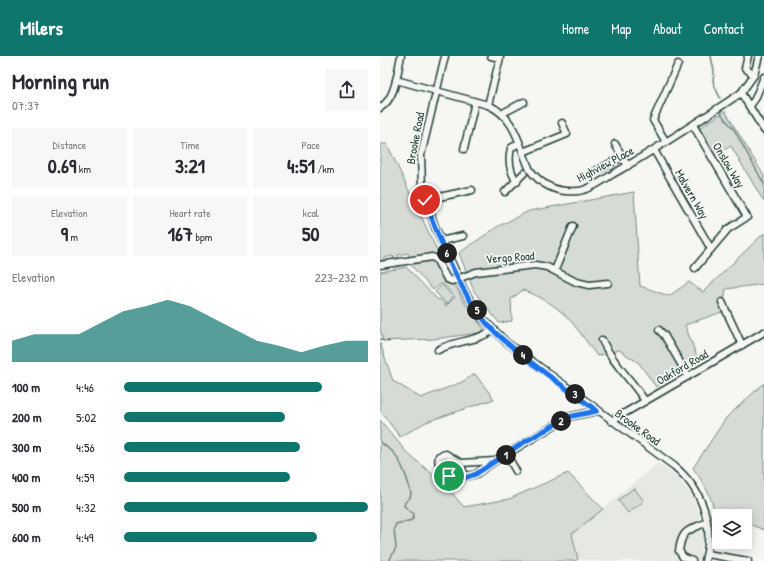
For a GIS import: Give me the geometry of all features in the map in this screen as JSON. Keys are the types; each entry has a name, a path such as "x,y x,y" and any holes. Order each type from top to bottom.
{"street":[{"path":"380,108 390,98 396,80 400,56"},
{"name":"Brooke Road","path":"445,56 420,163 421,181 425,200 458,279 473,304 493,330 506,342 597,411 671,464 687,478 702,503 707,522 707,554 705,561"},
{"path":"488,105 500,58 491,56"},
{"path":"748,56 745,68 754,75"},
{"name":"Highview Place","path":"503,113 510,123 530,170 536,178 549,187 562,191 579,191 588,189 654,150 741,93 754,75 759,56"},
{"path":"666,142 653,120 678,64"},
{"path":"750,106 756,99 764,77"},
{"path":"396,80 488,105 503,113 524,102"},
{"path":"741,93 764,130"},
{"path":"464,149 475,102"},
{"path":"523,152 567,134 562,123"},
{"name":"Onslow Way","path":"693,125 747,217 730,226 711,249"},
{"path":"516,182 511,171 510,151 512,147 519,143"},
{"path":"615,144 628,166"},
{"name":"Malvern Way","path":"654,150 711,249"},
{"path":"596,171 622,156"},
{"path":"505,192 524,173"},
{"path":"425,200 472,190"},
{"path":"555,270 573,226"},
{"path":"442,241 463,236"},
{"path":"695,268 711,249"},
{"path":"380,265 432,257 436,259 446,279 452,281 458,279"},
{"name":"Vergo Road","path":"458,279 476,272 521,265 535,265 555,270 565,277 589,285 608,283"},
{"path":"722,302 741,344 764,328"},
{"path":"438,350 447,345 486,334 493,330"},
{"path":"659,330 664,335 688,376"},
{"name":"Oakford Road","path":"611,421 764,332"},
{"path":"602,340 607,351 635,384 645,400"},
{"path":"495,461 461,463 446,454 439,456 438,463 449,476 459,480 476,474 568,417 597,411"},
{"path":"507,455 516,471"},
{"path":"461,463 463,473 467,476"},
{"path":"692,561 679,552 681,537 685,532 707,522"},
{"path":"707,554 748,561"}],"path":[{"path":"380,339 385,342 393,341"}],"shaded area":[{"path":"725,111 764,176 764,202 731,146 715,155 699,128"},
{"path":"380,144 387,144 450,278 436,257 433,255 409,258 408,253 398,255 398,259 394,259 393,256 383,258 383,261 380,262"},
{"path":"634,192 640,286 669,296 689,282 703,292 764,233 764,284 726,289 722,312 685,325 699,362 656,387 639,363 619,350 597,356 566,316 548,302 523,290 511,299 512,321 499,323 474,291 459,253 497,227 529,211"},
{"path":"430,260 433,261 444,281 454,283 463,301 486,332 434,339 383,341 380,328 380,272 406,267 438,300 440,299 446,306 455,297 442,283 433,290 410,264"},
{"path":"442,285 453,297 447,304 435,292"},
{"path":"380,343 393,381 421,398 462,382 475,374 494,399 426,422 400,437 380,410"},
{"path":"764,383 764,530 752,525 752,509 714,509 704,484 693,468 726,418"},
{"path":"380,420 407,453 443,483 464,507 509,499 568,473 603,509 572,534 578,559 575,561 380,561"},
{"path":"658,463 678,478 690,493 699,512 703,535 700,561 593,561 578,559 572,534"},
{"path":"634,488 644,501 628,513 618,500"}],"waterway":[{"path":"711,56 714,71 713,82 720,98"},
{"path":"721,113 735,130 764,184"},
{"path":"380,441 384,446 392,451 401,465 411,494 404,506 414,514 412,520 396,524 394,528 396,548 389,561"}],"route":[{"path":"425,200 458,279 481,317 506,342 597,411 568,417 521,444 505,456 472,476 467,476 459,480 449,476"}]}
